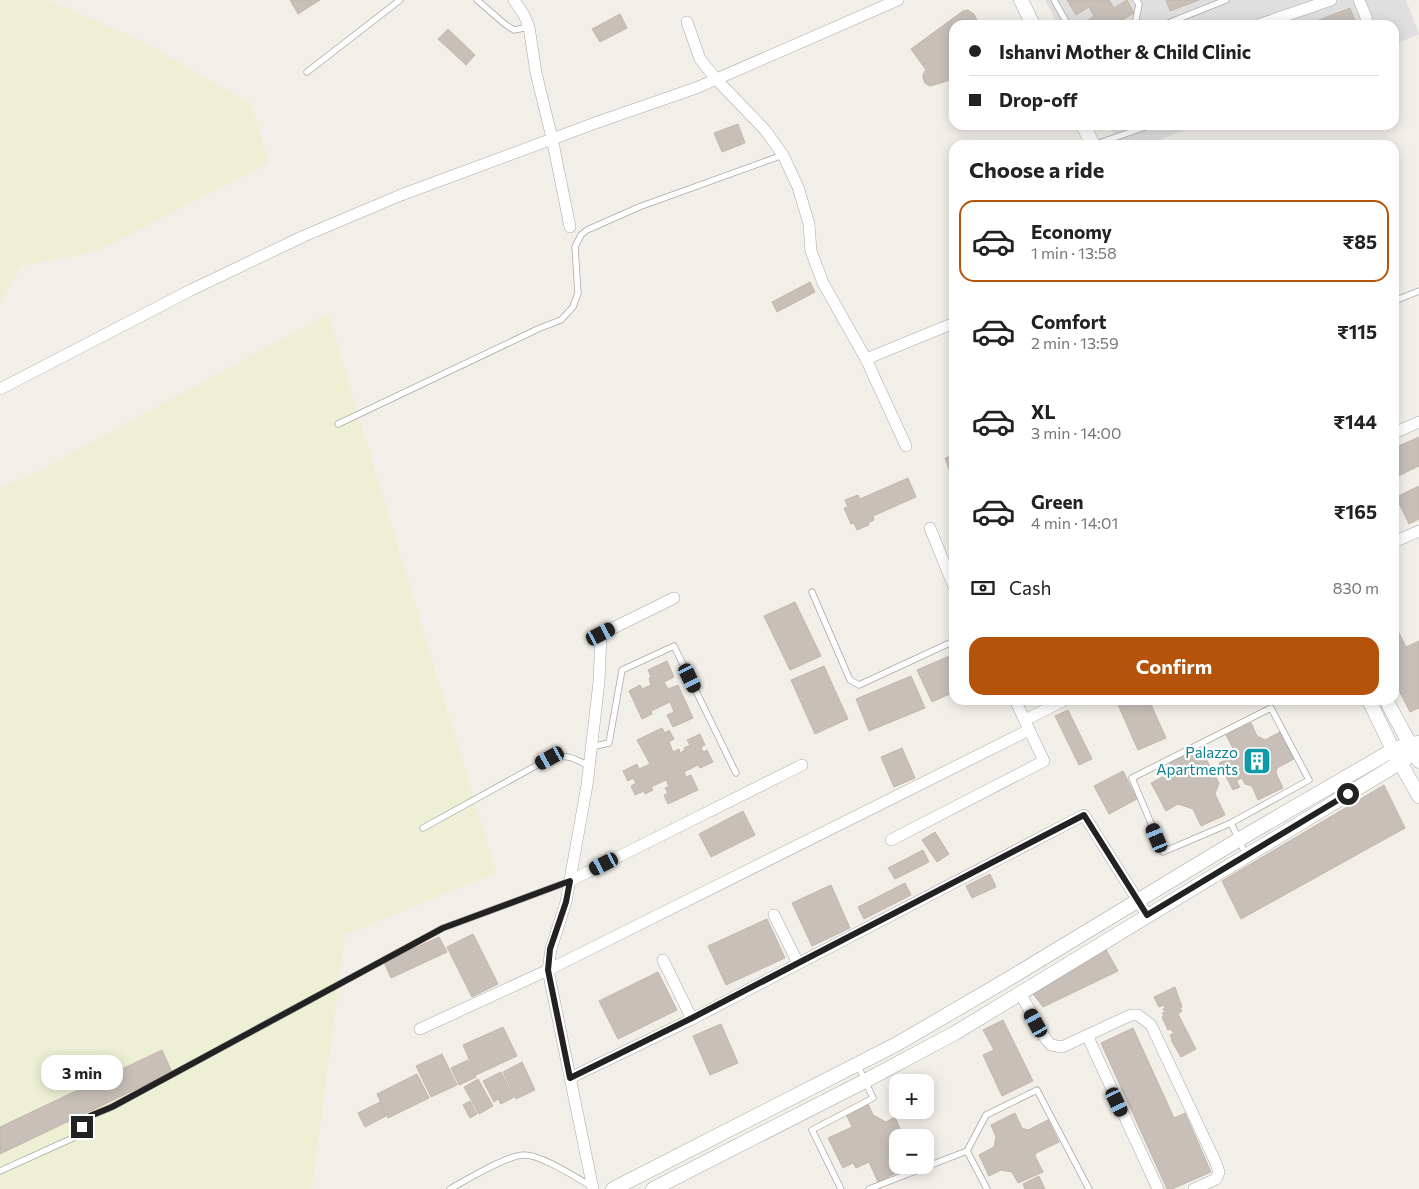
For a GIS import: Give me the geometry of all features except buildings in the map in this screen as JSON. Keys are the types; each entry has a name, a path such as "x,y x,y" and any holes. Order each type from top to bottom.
{"street":[{"path":"514,0 529,27 536,73 552,138 570,227"},
{"path":"0,389 191,290 304,236 401,195 552,138 696,88 898,0"},
{"path":"1021,0 1031,20"},
{"path":"1273,20 1331,0"},
{"path":"1360,0 1366,20"},
{"path":"687,22 700,58 716,79 765,130 782,155 798,187 808,224 811,251 823,283 866,359 906,446"},
{"path":"866,359 949,325"},
{"path":"1399,431 1419,422"},
{"path":"930,528 949,575"},
{"path":"1399,540 1419,531"},
{"path":"593,1188 548,970 550,949 566,902 589,766 601,634 674,598"},
{"path":"891,840 1044,761 1017,705"},
{"path":"420,1030 548,970 1027,725 1057,705"},
{"path":"1371,705 1392,750 1419,796"},
{"path":"1389,705 1416,750"},
{"path":"613,1189 898,1044 1392,750 1416,750"},
{"path":"654,1189 865,1081 955,1032 1400,762 1416,750"},
{"path":"570,881 802,765"},
{"path":"570,1078 692,1018 1084,815 1147,915"},
{"path":"774,915 798,963"},
{"path":"663,960 692,1018"},
{"path":"1020,993 1045,1038 1051,1045 1062,1047 1131,1015 1138,1015 1151,1025 1212,1155 1218,1172 1216,1179 1194,1189"},
{"path":"1087,1035 1158,1189"}],"lane":[{"path":"307,72 400,0"},
{"path":"477,0 514,30 529,27"},
{"path":"1054,0 1065,20"},
{"path":"1136,0 1139,4 1136,20"},
{"path":"1176,20 1226,0"},
{"path":"1108,140 1137,130"},
{"path":"338,424 540,328 561,320 573,307 578,293 578,272 574,247 581,235 588,230 640,207 782,155"},
{"path":"1399,299 1419,291"},
{"path":"812,592 850,680 859,685 949,643"},
{"path":"591,747 609,743 622,670 674,646 736,773"},
{"path":"1271,708 1309,780 1230,822 1163,852 1132,778 1271,708"},
{"path":"423,828 550,758 561,755 568,756 589,766"},
{"path":"1230,822 1246,855"},
{"path":"0,1171 73,1138 90,1116 112,1107 443,928 570,881"},
{"path":"841,1189 812,1130 873,1098 857,1064"},
{"path":"870,1189 967,1151 986,1115 1037,1090 1090,1189"},
{"path":"967,1151 986,1189"},
{"path":"450,1189 501,1162 524,1155 545,1161 593,1188"}],"shaded area":[{"path":"1045,0 1406,0 1419,34 1399,43 1399,20 1055,20"},
{"path":"1112,130 1184,130 1159,140 1116,140"}],"green space":[{"path":"0,0 49,0 144,42 251,104 269,163 96,252 21,266 0,302"},
{"path":"328,314 496,873 345,935 312,1189 0,1189 0,488 37,472"}],"place":[{"name":"Palazzo Apartments","path":"1257,761"}],"route":[{"path":"82,1127 90,1116 112,1107 443,928 570,881 566,902 550,949 548,970 570,1078 692,1018 1084,815 1147,915 1348,794"}]}
